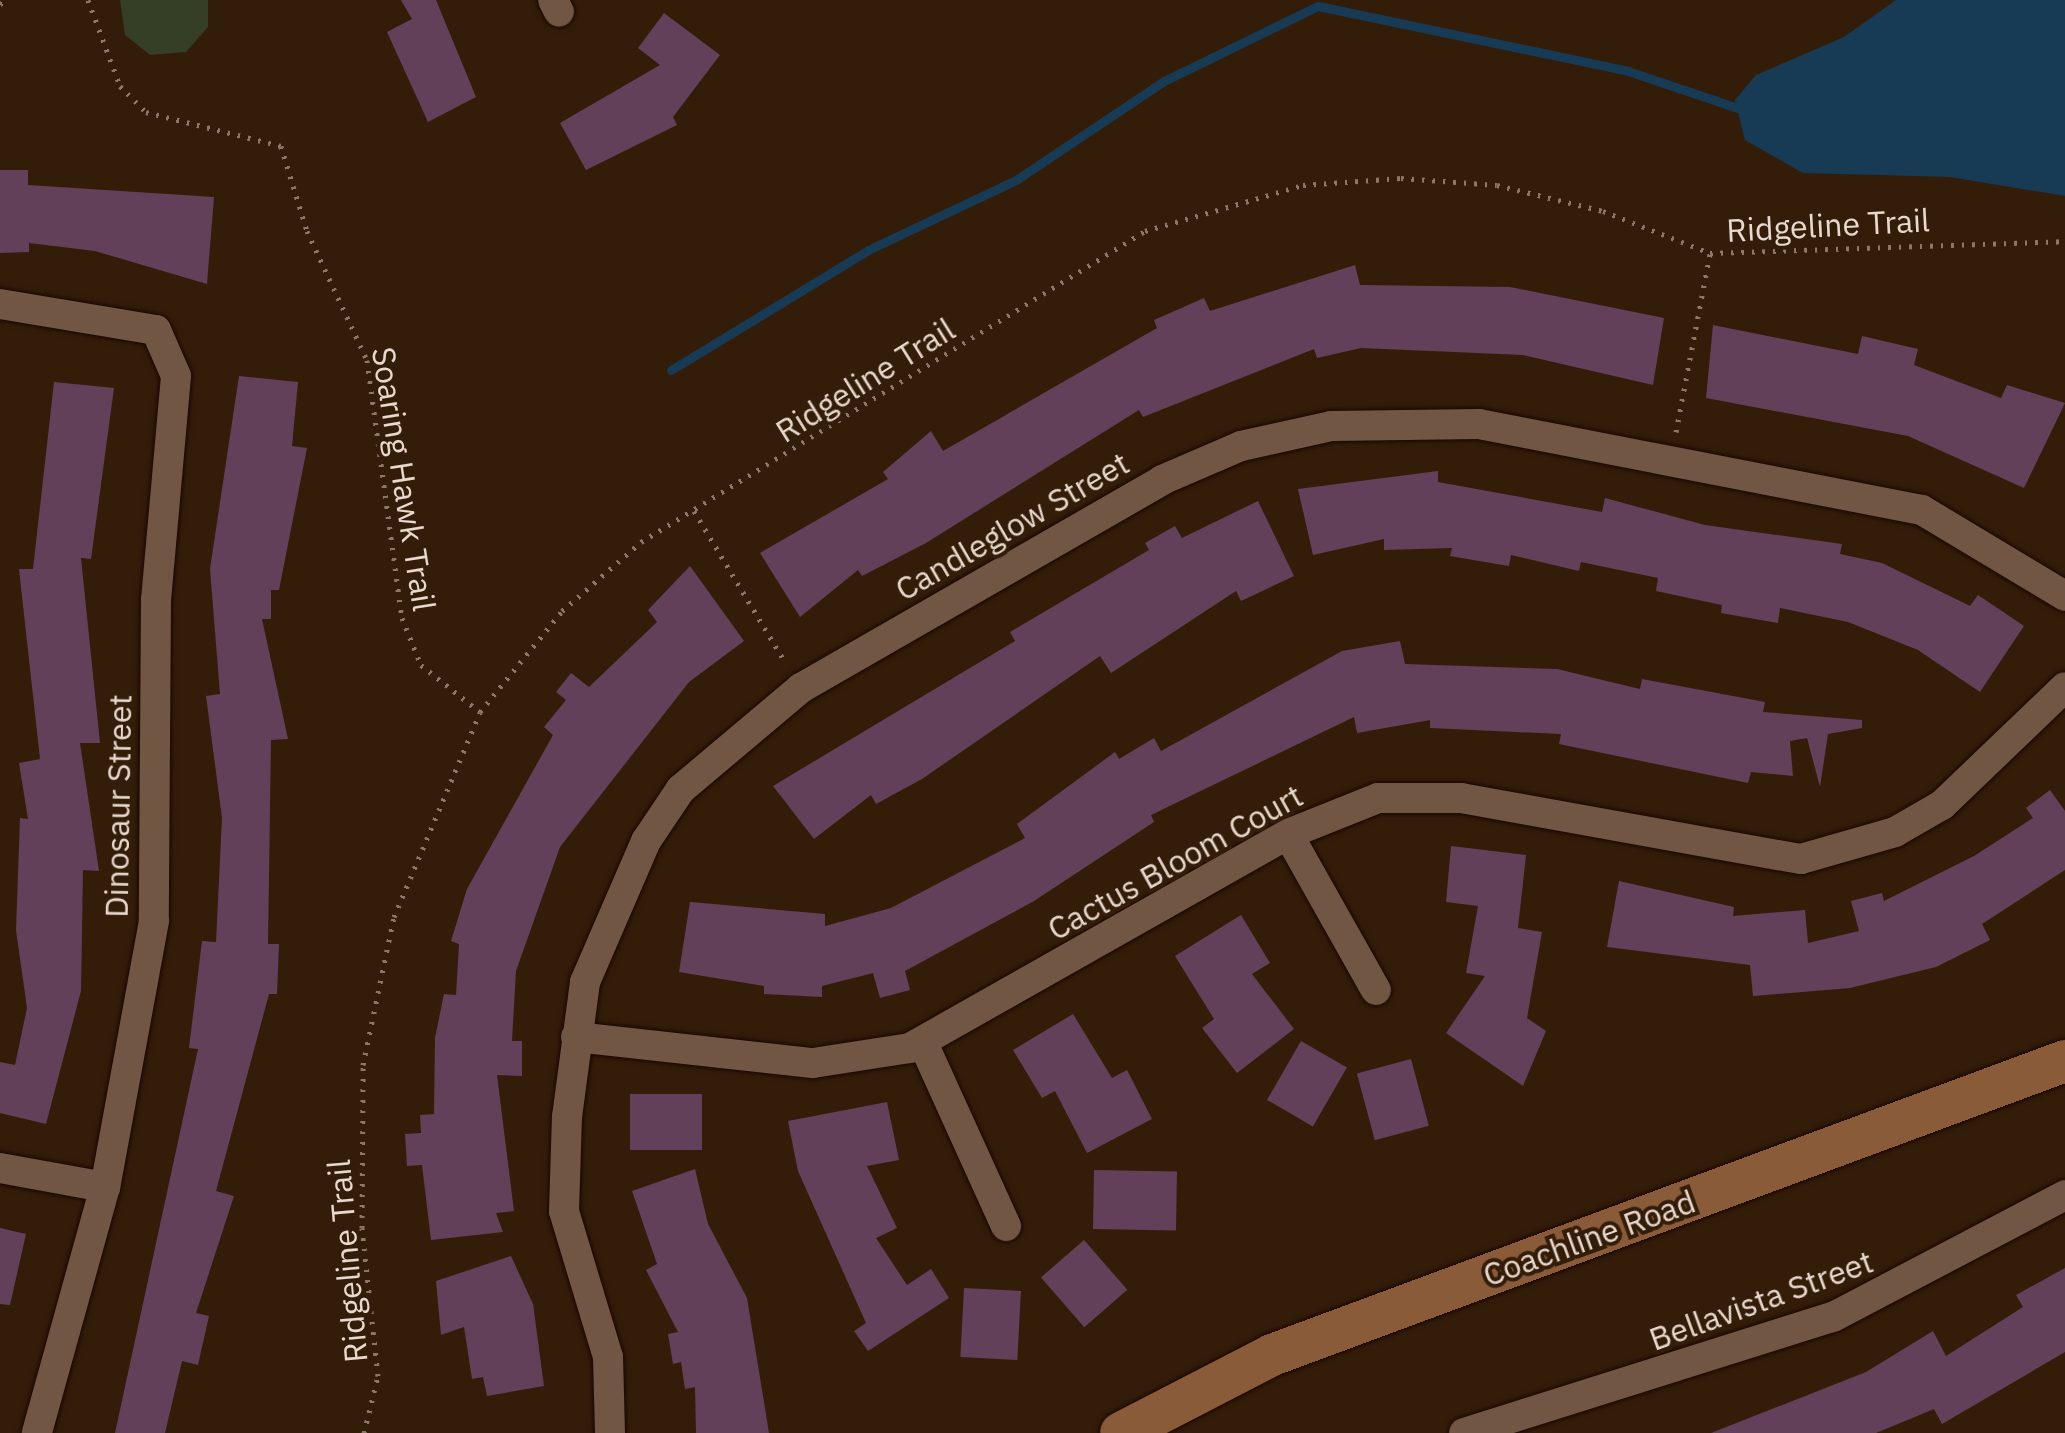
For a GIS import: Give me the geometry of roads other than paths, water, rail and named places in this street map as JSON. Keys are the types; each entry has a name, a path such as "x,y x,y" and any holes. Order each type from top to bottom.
{"main road":[{"name":"Coachline Road","path":"1121,1433 1272,1355 2065,1061"}],"street":[{"name":"Dinosaur Street","path":"0,304 156,330 176,376 156,600 154,921 106,1187 36,1433"},
{"name":"Candleglow Street","path":"610,1433 608,1357 564,1211 576,1038 604,927 646,840 681,789 801,688 1162,480 1241,446 1331,426 1479,424 1922,510 2065,596"},
{"name":"Cactus Bloom Court","path":"576,1038 812,1064 923,1043 1288,834 1378,798 1462,798 1801,858 1896,832 1942,805 2065,687"},
{"path":"1288,834 1376,990"},
{"path":"923,1043 1006,1226"},
{"path":"0,1168 106,1187"},
{"name":"Bellavista Street","path":"1464,1433 1833,1317 2065,1195"}],"water":[{"path":"1896,0 2065,0 2065,196 1950,177 1803,173 1745,140 1735,100 1756,75 1844,37"}],"waterway":[{"path":"671,370 868,250 1016,180 1164,81 1318,6 1628,71 1746,111"}]}
